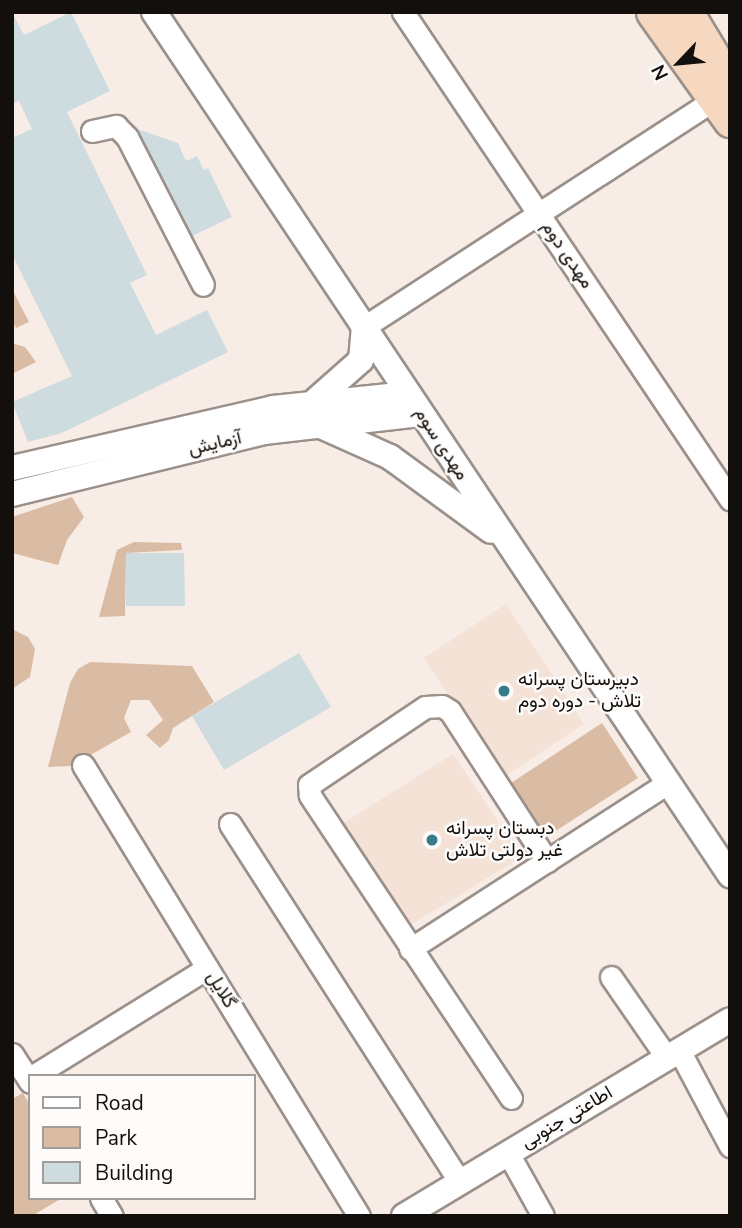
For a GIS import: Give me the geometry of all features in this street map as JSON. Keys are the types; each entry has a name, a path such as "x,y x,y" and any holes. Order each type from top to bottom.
{"highway":[{"path":"653,12 722,103"},
{"path":"686,12 722,103"},
{"path":"709,12 730,44"}],"street":[{"name":"مهدی سوم","path":"154,12 730,875"},
{"name":"مهدی دوم","path":"402,12 730,499"},
{"path":"316,400 361,360 364,327 539,213 722,103"},
{"path":"92,131 116,126 127,137 203,285"},
{"name":"آزمایش","path":"12,468 187,425 316,400 414,404"},
{"name":"آزمایش","path":"12,494 235,438 320,425 414,404"},
{"path":"320,425 390,457 506,542"},
{"path":"511,1098 310,795 309,785 425,707 442,706 450,711 547,861"},
{"name":"گلایل","path":"83,765 359,1216"},
{"path":"410,949 668,783"},
{"path":"230,824 460,1182"},
{"path":"37,1074 207,968"},
{"path":"611,977 673,1054 730,1146"},
{"name":"اطاعتی جنوبی","path":"404,1216 730,1020"},
{"path":"12,1054 26,1081"},
{"path":"508,1153 543,1216"},
{"path":"102,1200 112,1216"}],"shaded area":[{"name":"دبیرستان پسرانه تلاش - دوره دوم","path":"506,604 584,724 502,778 424,658"},
{"name":"دبستان پسرانه غیر دولتی تلاش","path":"453,754 522,857 410,925 342,824"}],"green space":[{"path":"12,289 29,322 16,328 12,320"},
{"path":"12,343 25,347 36,362 12,374"},
{"path":"72,497 84,517 67,540 58,565 12,553 12,517"},
{"path":"134,542 181,543 182,550 126,553 125,616 99,617 117,550"},
{"path":"12,629 28,637 35,649 30,677 12,689"},
{"path":"90,662 192,666 214,702 173,728 169,740 160,748 146,735 163,720 149,700 131,700 124,718 131,732 71,766 48,767 70,683 78,669"},
{"path":"602,723 638,778 543,839 508,785"},
{"path":"23,1093 28,1102 28,1200 59,1200 32,1216 12,1216 12,1099"}],"building":[{"path":"12,12 24,35 71,12 110,91 67,112 147,275 130,283 156,335 207,310 228,352 62,433 28,442 12,402 72,376 12,254 12,138 32,129 19,101 12,104"},
{"path":"137,129 178,143 186,161 197,156 204,170 208,168 232,217 192,236"},
{"path":"126,553 184,553 185,606 126,606"},
{"path":"299,653 331,707 224,770 192,716"}],"place":[{"name":"دبیرستان پسرانه تلاش - دوره دوم","path":"504,691"},
{"name":"دبستان پسرانه غیر دولتی تلاش","path":"432,840"}]}
